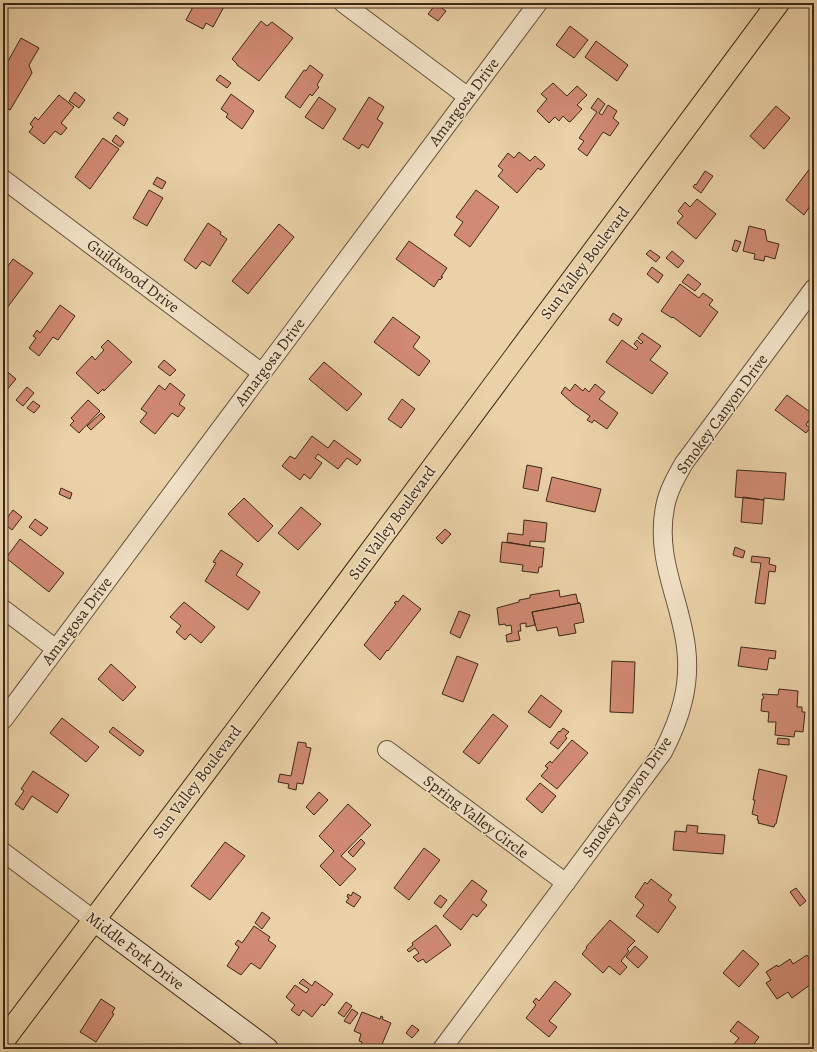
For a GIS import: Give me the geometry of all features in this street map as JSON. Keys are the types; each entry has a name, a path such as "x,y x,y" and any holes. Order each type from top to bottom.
{"main road":[{"name":"Sun Valley Boulevard","path":"3,1041 335,600 778,3"}],"street":[{"path":"343,3 468,96"},
{"name":"Amargosa Drive","path":"3,720 538,3"},
{"name":"Guildwood Drive","path":"3,179 262,373"},
{"name":"Smokey Canyon Drive","path":"442,1049 663,752 675,730 683,704 687,675 686,648 682,624 664,555 662,530 665,507 673,483 684,463 814,288"},
{"path":"3,609 56,649"},
{"name":"Spring Valley Circle","path":"387,750 566,883"},
{"name":"Middle Fork Drive","path":"3,852 267,1049"}],"building":[{"path":"195,3 226,3 213,27 206,23 203,29 186,20"},
{"path":"436,4 446,11 438,21 428,14"},
{"path":"261,21 267,26 272,22 293,38 259,81 237,65 232,59"},
{"path":"570,26 588,40 574,58 556,45"},
{"path":"21,38 39,48 29,65 32,73 10,110 6,108 3,113 3,66 7,60 8,61"},
{"path":"596,41 628,65 617,81 585,57"},
{"path":"310,65 323,75 317,85 319,87 312,96 310,94 300,108 285,97 304,70 306,71"},
{"path":"220,75 231,83 227,88 216,80"},
{"path":"553,83 567,96 577,86 587,95 577,105 582,109 569,122 563,116 559,121 555,117 549,123 537,111 547,99 541,94"},
{"path":"75,92 85,100 79,108 69,101"},
{"path":"231,94 254,111 242,129 226,117 228,114 221,109"},
{"path":"59,95 74,107 61,123 67,128 61,135 55,131 44,144 29,132 33,127 30,124 35,117 38,120"},
{"path":"319,97 336,109 323,129 305,117"},
{"path":"369,97 384,107 377,119 383,123 368,148 362,144 359,149 343,139"},
{"path":"598,98 605,104 599,113 602,115 608,105 617,111 613,118 619,123 610,136 603,132 587,156 578,149 584,141 579,138 597,112 591,108"},
{"path":"776,106 790,118 764,149 750,136"},
{"path":"118,112 128,119 124,126 113,118"},
{"path":"116,135 124,142 120,147 112,141"},
{"path":"103,138 119,149 90,189 75,177"},
{"path":"519,152 530,161 535,156 545,165 541,170 538,168 517,193 498,176 503,170 498,166 508,153 514,158"},
{"path":"814,163 814,200 804,215 786,200"},
{"path":"705,171 713,176 701,193 693,187"},
{"path":"157,177 166,182 162,189 153,184"},
{"path":"149,190 163,198 147,226 133,218"},
{"path":"476,190 499,207 470,247 454,235 463,222 456,217"},
{"path":"697,199 716,214 696,239 677,223 683,216 678,211 685,202 690,207"},
{"path":"208,223 221,232 220,234 227,239 210,266 202,261 196,269 184,260"},
{"path":"279,224 294,237 248,294 232,281"},
{"path":"749,226 765,230 767,241 779,244 775,259 765,256 764,261 754,259 755,254 743,251"},
{"path":"735,240 741,242 737,252 732,250"},
{"path":"409,241 447,268 441,277 443,277 440,280 439,279 434,287 396,259"},
{"path":"650,250 660,257 656,262 646,254"},
{"path":"672,251 684,261 678,268 666,258"},
{"path":"13,259 33,273 4,312 3,273"},
{"path":"652,267 663,275 658,283 647,274"},
{"path":"688,274 701,284 695,291 682,282"},
{"path":"680,284 699,298 703,293 713,300 709,305 718,312 700,337 673,317 672,318 661,311"},
{"path":"60,305 75,316 58,340 53,337 39,356 29,348 36,338 33,336 37,330 40,333"},
{"path":"613,313 622,319 618,326 609,320"},
{"path":"393,317 420,337 413,347 430,361 419,376 374,342"},
{"path":"642,333 661,346 650,360 668,373 652,394 606,362 622,340 636,350 638,348 634,344 637,340 641,344 643,342 638,338"},
{"path":"108,340 132,362 104,391 103,389 98,394 76,373 92,356 95,360 104,350 101,347"},
{"path":"164,360 176,370 170,376 158,367"},
{"path":"324,362 362,394 347,411 309,379"},
{"path":"3,368 16,379 5,392 3,390"},
{"path":"170,383 185,395 179,404 185,408 178,417 172,413 155,434 140,422 147,413 141,409 159,385 165,390"},
{"path":"575,384 583,391 585,388 589,392 595,384 605,392 599,399 618,413 607,429 594,420 592,423 587,420 590,416 561,393 565,387 570,391"},
{"path":"27,387 34,393 23,406 16,400"},
{"path":"787,395 814,415 813,425 808,421 806,425 810,428 806,433 775,410"},
{"path":"402,399 415,409 401,428 388,419"},
{"path":"88,400 100,411 79,433 70,425 74,421 71,418"},
{"path":"33,401 40,406 34,413 27,408"},
{"path":"101,413 105,417 91,430 87,426"},
{"path":"312,436 328,448 334,440 361,460 357,465 347,458 338,469 318,454 315,458 322,463 310,479 304,474 300,480 282,466 290,456 295,459"},
{"path":"527,465 542,468 538,491 523,488"},
{"path":"737,470 786,473 784,500 764,498 764,500 735,497"},
{"path":"552,477 601,489 595,512 546,501"},
{"path":"61,488 72,493 70,499 59,494"},
{"path":"743,497 764,500 762,524 741,522"},
{"path":"244,498 273,526 258,542 228,514"},
{"path":"301,507 321,524 298,550 278,533"},
{"path":"13,510 22,517 12,530 3,523"},
{"path":"35,519 48,528 41,536 29,527"},
{"path":"524,520 547,523 545,542 530,541 530,546 507,542 508,533 523,535"},
{"path":"445,529 451,534 442,544 436,538"},
{"path":"20,539 64,573 49,592 6,558"},
{"path":"502,542 544,548 542,567 539,567 538,573 522,571 523,565 500,562"},
{"path":"735,547 745,551 743,558 733,555"},
{"path":"221,550 243,564 236,575 260,592 248,610 205,581 216,563 213,562"},
{"path":"752,556 770,558 769,564 776,566 775,572 769,571 765,604 755,603 761,563 751,562"},
{"path":"559,590 560,597 576,594 578,603 580,603 532,612 535,625 526,627 526,623 520,624 521,631 518,631 520,640 507,642 506,635 512,633 511,625 499,625 497,608 519,602 519,600 530,598 530,595"},
{"path":"403,595 421,609 380,660 364,645 396,604 394,603 396,601 398,602"},
{"path":"184,602 215,627 201,643 190,634 185,640 176,632 181,626 170,617"},
{"path":"580,603 584,622 574,624 576,633 559,636 557,627 537,631 532,612"},
{"path":"459,611 470,615 460,638 450,633"},
{"path":"741,647 776,651 775,659 769,658 767,670 738,666"},
{"path":"457,656 478,664 463,702 442,694"},
{"path":"612,661 635,662 633,713 610,712"},
{"path":"111,664 136,687 123,701 98,679"},
{"path":"779,689 798,691 797,707 802,707 802,712 805,712 803,732 795,731 794,737 775,735 776,722 768,722 769,712 761,711 762,699 764,698 762,694 778,695"},
{"path":"541,695 562,711 550,728 528,712"},
{"path":"493,714 508,726 479,764 463,752"},
{"path":"62,718 99,747 86,762 50,733"},
{"path":"113,727 144,751 140,756 109,732"},
{"path":"563,728 569,732 565,736 567,738 558,749 550,743"},
{"path":"778,738 789,739 789,745 777,744"},
{"path":"572,740 588,753 557,789 541,776 548,768 545,766 550,761 552,763"},
{"path":"298,742 306,743 306,747 311,748 303,784 297,783 296,790 288,788 289,784 278,782 280,774 291,776"},
{"path":"759,769 787,776 774,827 758,823 758,816 752,814"},
{"path":"33,771 69,795 57,813 32,796 23,810 15,804 24,791 21,789"},
{"path":"540,783 556,796 542,813 526,799"},
{"path":"319,792 328,800 314,815 306,807"},
{"path":"348,804 371,825 341,856 356,869 340,886 320,866 334,851 319,836"},
{"path":"687,825 698,826 697,833 725,835 723,854 673,850 675,831 686,832"},
{"path":"361,839 365,843 353,857 348,852"},
{"path":"225,842 245,856 210,900 191,886"},
{"path":"424,848 440,860 409,900 394,888"},
{"path":"651,879 672,895 668,900 676,907 658,933 636,916 644,905 635,897 645,882 647,884"},
{"path":"472,880 487,891 481,900 487,905 477,917 473,914 461,930 443,916"},
{"path":"796,888 806,901 800,906 790,892"},
{"path":"353,892 361,897 354,907 346,902 349,898 347,897 348,894 351,896"},
{"path":"440,895 447,900 441,908 434,903"},
{"path":"262,912 270,918 262,929 255,923"},
{"path":"610,920 635,941 627,949 629,951 621,961 627,967 620,975 609,966 603,973 582,954 587,948 586,947"},
{"path":"436,925 451,945 426,963 423,959 418,962 413,957 419,953 415,948 409,952 407,950 413,945 412,943"},
{"path":"254,926 270,937 268,940 276,946 260,969 251,963 241,975 227,966 239,947 235,944 238,940 242,943"},
{"path":"635,946 648,957 638,968 626,957"},
{"path":"743,950 759,964 739,987 723,973"},
{"path":"807,955 814,966 814,973 812,975 814,982 792,998 788,992 777,999 766,983 771,980 766,972 777,965 778,967 790,959 793,964"},
{"path":"303,979 312,986 315,981 333,994 324,1006 322,1004 312,1017 303,1010 299,1016 291,1010 295,1005 286,997 295,985 306,993 309,989 299,983"},
{"path":"555,981 571,994 549,1021 557,1027 549,1037 526,1018 536,1005 533,1002 536,998 539,1001"},
{"path":"101,999 115,1008 112,1013 114,1014 96,1042 80,1032"},
{"path":"346,1002 352,1006 344,1017 338,1013"},
{"path":"352,1009 358,1013 350,1024 344,1021"},
{"path":"362,1012 380,1019 381,1016 383,1017 382,1019 391,1023 380,1049 359,1049 362,1042 359,1041 361,1034 354,1031"},
{"path":"738,1021 759,1037 754,1044 760,1048 759,1049 730,1049 739,1038 730,1031"},
{"path":"412,1025 419,1030 412,1038 406,1033"}]}
